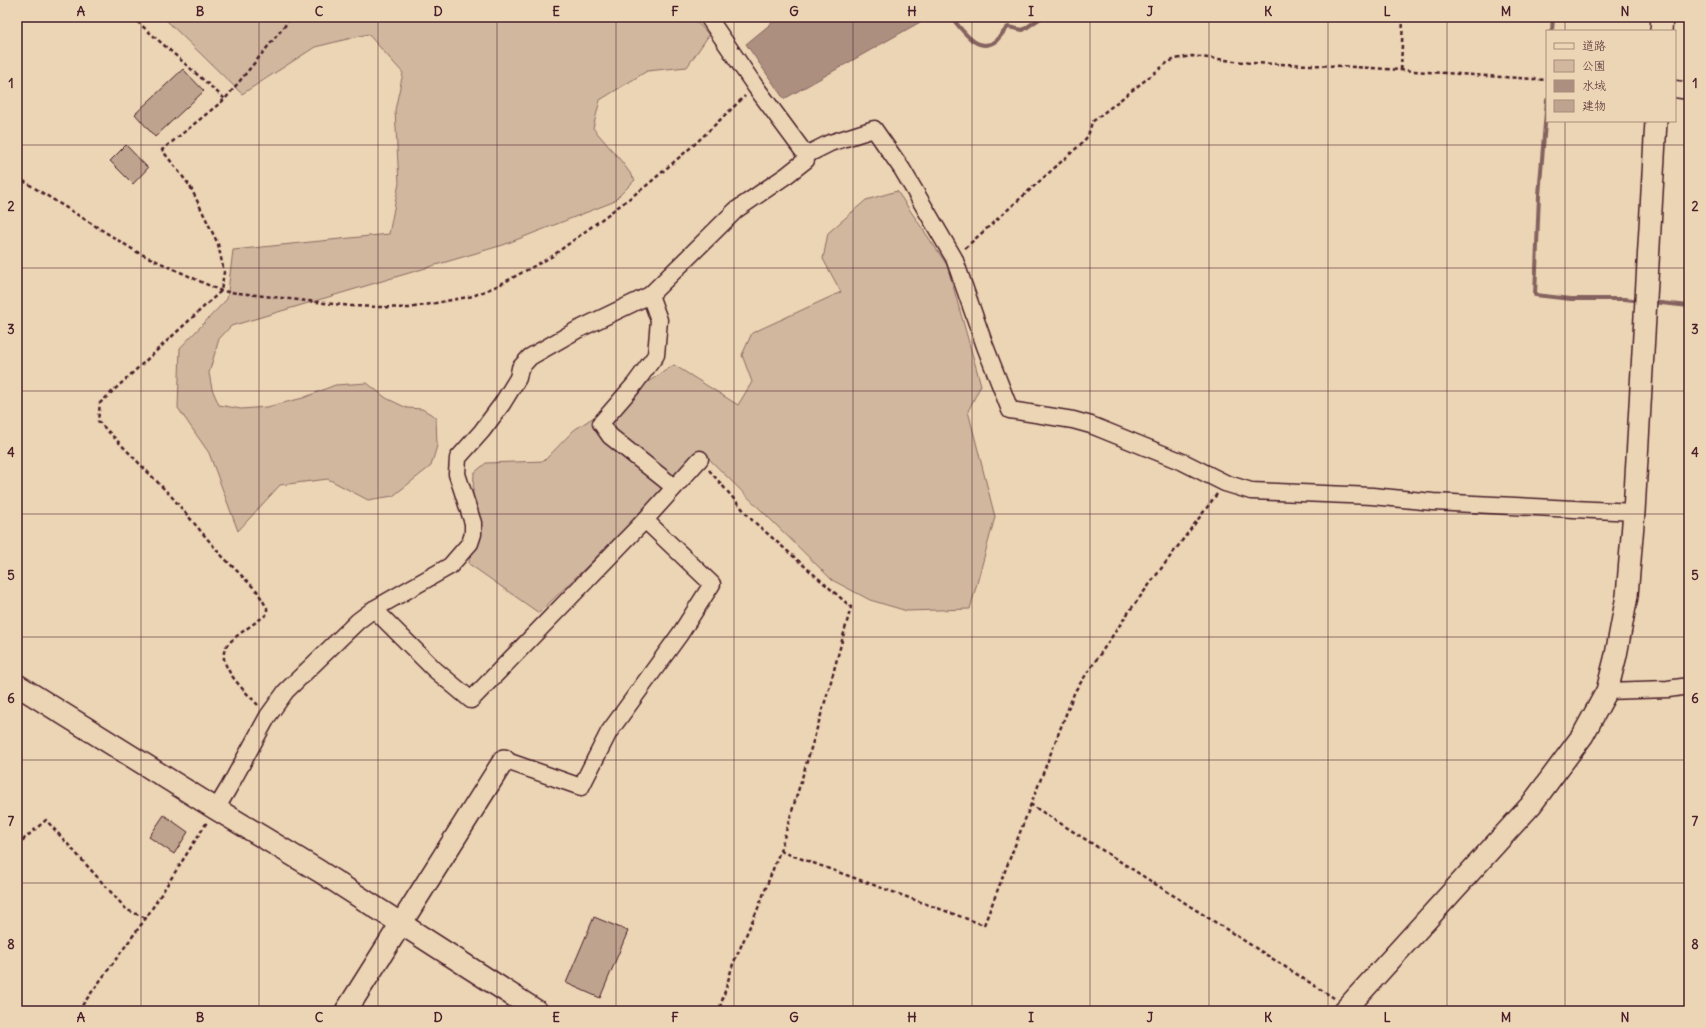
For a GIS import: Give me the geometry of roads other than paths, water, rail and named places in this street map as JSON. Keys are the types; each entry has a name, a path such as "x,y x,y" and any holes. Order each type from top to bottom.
{"street":[{"path":"216,809 268,716 286,691 358,621 374,609 450,566 470,543 473,534 473,523 457,474 458,458 482,431 502,404 518,378 520,368 530,357 577,330 650,295 736,210 806,160 806,155 755,86 708,17"},
{"path":"1662,17 1662,30"},
{"path":"1676,89 1689,91"},
{"path":"1346,1009 1531,806 1583,735 1607,691 1627,596 1634,512 1656,122"},
{"path":"806,155 830,143 874,129 902,168 954,258 985,346 1010,410 1073,420 1090,425 1185,463 1225,483 1251,491 1372,496 1433,502 1634,512"},
{"path":"650,295 659,320 656,355 634,385 601,423 610,436 674,487"},
{"path":"374,609 434,669 471,700 645,520 700,459"},
{"path":"346,1011 504,760 581,787 609,732 680,634 712,584 645,520"},
{"path":"17,684 216,809 319,871 537,1011"},
{"path":"1607,691 1668,689 1689,686"}],"water":[{"path":"779,17 929,17 784,99 746,44"}],"waterway":[{"path":"951,17 970,39 982,45 996,41 1008,27 1023,30 1042,17"},
{"path":"1552,30 1553,17"},
{"path":"1546,112 1539,195 1535,295 1571,299 1625,299 1641,301"},
{"path":"1652,302 1689,306"}]}
